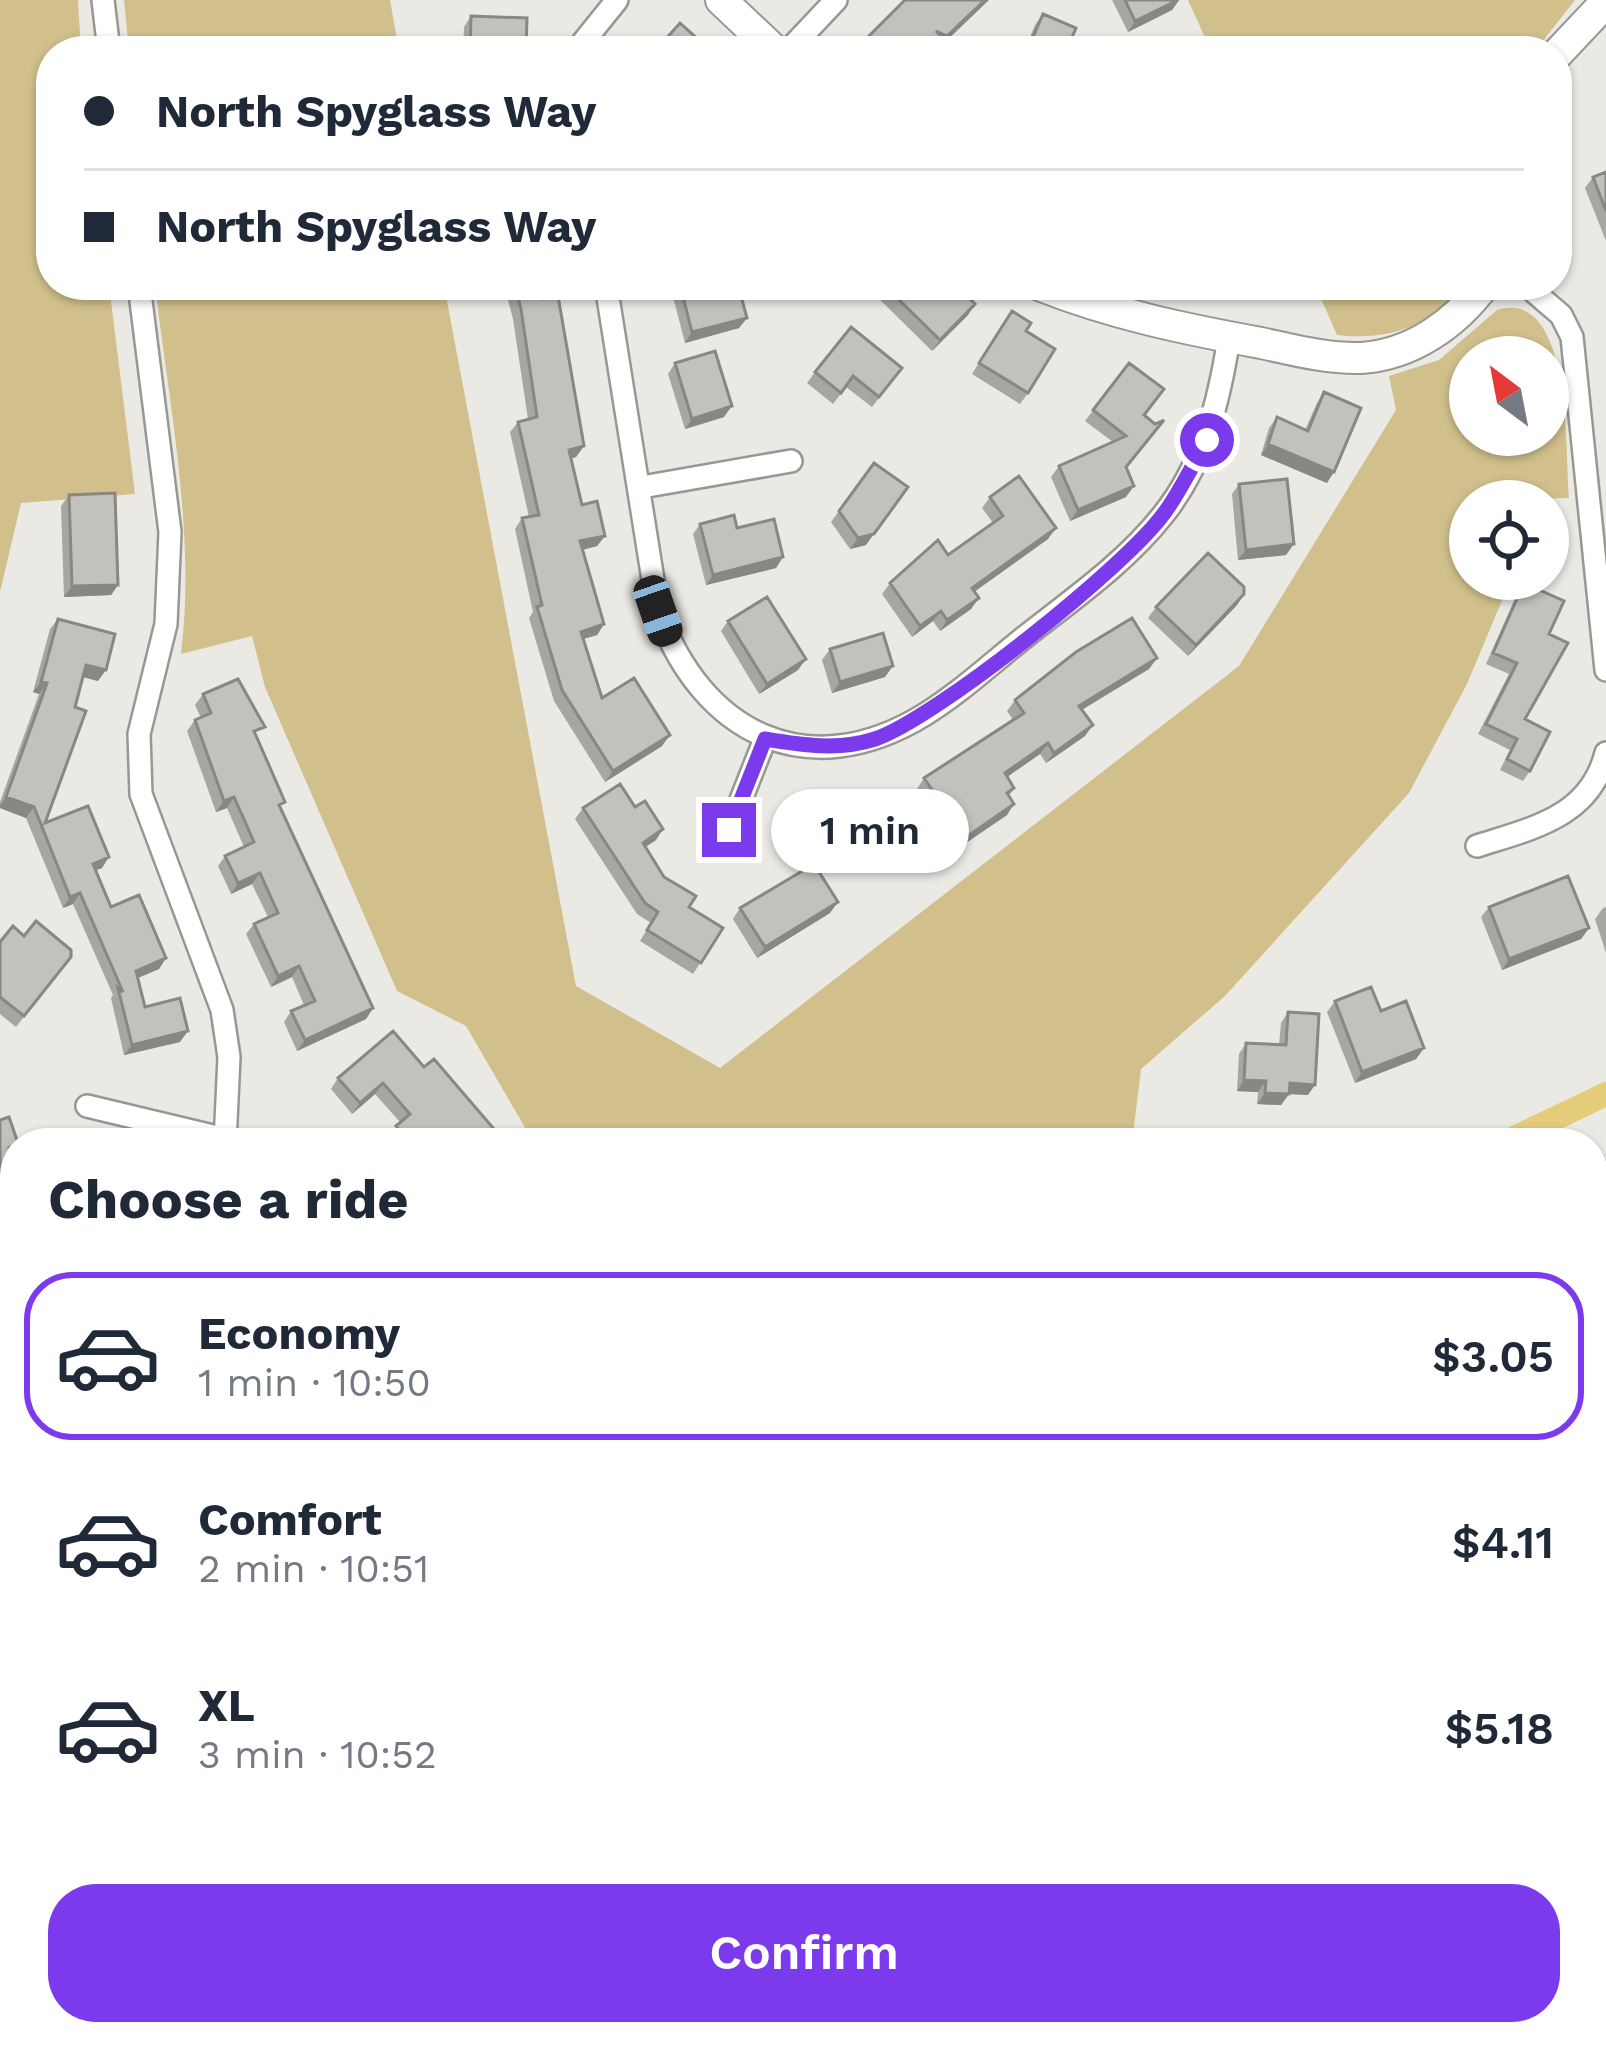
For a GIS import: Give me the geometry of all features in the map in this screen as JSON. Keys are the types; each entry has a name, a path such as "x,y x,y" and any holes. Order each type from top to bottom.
{"street":[{"path":"103,0 107,36"},
{"path":"588,36 616,0"},
{"path":"721,0 759,36"},
{"path":"802,36 836,0"},
{"path":"1572,38 1606,2"},
{"path":"141,300 170,532 166,624 139,734 141,794 222,1010 230,1057 231,1128"},
{"path":"608,300 642,487 658,611 673,653 729,720 765,739 818,748 855,742 926,714 1113,568 1165,514 1207,440 1229,338"},
{"path":"1079,300 1130,319 1363,358 1429,338 1468,300"},
{"path":"1544,300 1561,315 1572,337 1606,670"},
{"path":"642,487 791,461"},
{"path":"729,830 765,739"},
{"path":"1477,846 1568,812 1594,783 1606,753"},
{"path":"87,1106 175,1128"}],"shaded area":[{"path":"0,0 78,0 80,36 36,36 36,300 111,300 135,494 21,503 0,592"},
{"path":"124,0 390,0 396,36 128,36"},
{"path":"1188,0 1575,0 1547,36 1204,36"},
{"path":"157,300 447,300 576,986 720,1068 1239,666 1396,410 1389,376 1439,360 1449,351 1449,456 1567,456 1568,480 1449,480 1449,600 1502,600 1467,684 1409,793 1225,996 1141,1069 1134,1128 525,1128 466,1026 397,991 265,687 252,636 181,654 183,516"},
{"path":"1322,300 1451,300 1423,320 1392,333 1337,335"},
{"path":"1497,310 1522,310 1540,323 1546,336 1467,336"}],"building":[{"path":"905,0 985,0 947,36 936,31 941,36 869,36"},
{"path":"1125,0 1178,0 1135,21"},
{"path":"1043,14 1076,28 1073,36 1033,36"},
{"path":"471,16 527,18 526,36 470,36"},
{"path":"680,23 694,36 668,36"},
{"path":"1606,172 1606,211 1593,177"},
{"path":"519,300 559,300 584,446 569,450 582,505 597,501 605,536 580,541 604,624 581,632 602,698 634,678 670,735 613,771 562,690 537,607 542,605 522,518 539,515 518,422 537,417"},
{"path":"684,300 742,300 747,318 692,332"},
{"path":"899,300 971,300 975,304 940,340"},
{"path":"1012,311 1031,323 1026,331 1055,349 1028,393 979,363"},
{"path":"851,327 902,368 879,397 853,376 841,393 815,372"},
{"path":"715,351 732,406 692,419 675,363"},
{"path":"1129,363 1164,389 1144,415 1155,424 1164,420 1126,467 1134,486 1078,510 1059,466 1126,436 1093,410"},
{"path":"1324,392 1361,408 1334,472 1268,444 1277,417 1308,431"},
{"path":"874,463 908,487 874,534 858,538 839,511"},
{"path":"1019,476 1056,528 972,588 979,598 947,620 941,611 920,626 890,583 938,540 948,555 1003,516 990,497"},
{"path":"1287,479 1294,544 1246,550 1239,484"},
{"path":"115,493 118,585 72,586 69,495"},
{"path":"734,515 737,528 774,519 783,557 713,575 700,524"},
{"path":"1208,553 1244,587 1244,594 1196,645 1156,607"},
{"path":"767,597 806,659 767,684 728,621"},
{"path":"1516,600 1564,601 1549,634 1568,643 1525,719 1550,732 1530,771 1507,759 1517,739 1486,724 1517,663 1493,653"},
{"path":"1132,618 1157,658 1079,706 1093,725 1054,753 1048,743 1005,773 1014,788 1007,793 1014,804 965,838 924,778 1024,713 1015,700 1076,652"},
{"path":"58,619 115,634 106,670 86,665 75,707 86,711 45,823 88,806 109,857 93,864 111,907 139,895 166,958 136,971 145,1007 180,998 188,1031 132,1045 118,988 123,992 80,893 70,897 34,807 6,797 47,683 41,682"},
{"path":"883,633 893,666 840,682 830,649"},
{"path":"238,679 265,727 254,731 285,802 279,805 373,1008 305,1040 291,1011 315,1001 299,966 278,976 254,924 278,913 260,873 238,883 225,856 254,842 234,797 224,801 195,720 211,713 203,694"},
{"path":"620,784 635,807 645,801 663,829 643,843 664,877 696,896 689,907 723,928 701,963 647,930 658,912 645,903 583,808"},
{"path":"873,791 878,809 897,804 907,838 837,858 822,806"},
{"path":"814,864 838,902 765,947 740,908"},
{"path":"1568,876 1589,928 1509,959 1489,907"},
{"path":"36,921 71,950 71,957 24,1016 0,997 0,942 13,926 24,936"},
{"path":"1371,987 1381,1011 1406,1001 1424,1048 1362,1072 1335,1001"},
{"path":"1288,1012 1319,1014 1315,1085 1290,1083 1289,1094 1265,1093 1266,1081 1244,1080 1246,1043 1286,1045"},
{"path":"393,1031 424,1067 434,1059 493,1128 398,1128 410,1114 383,1083 360,1103 338,1078"},
{"path":"9,1117 13,1128 0,1128 0,1120"}],"waterway":[{"path":"1535,1128 1606,1094"}],"route":[{"path":"729,830 765,739 818,748 874,739 926,714 1113,568 1165,514 1207,440"}]}
